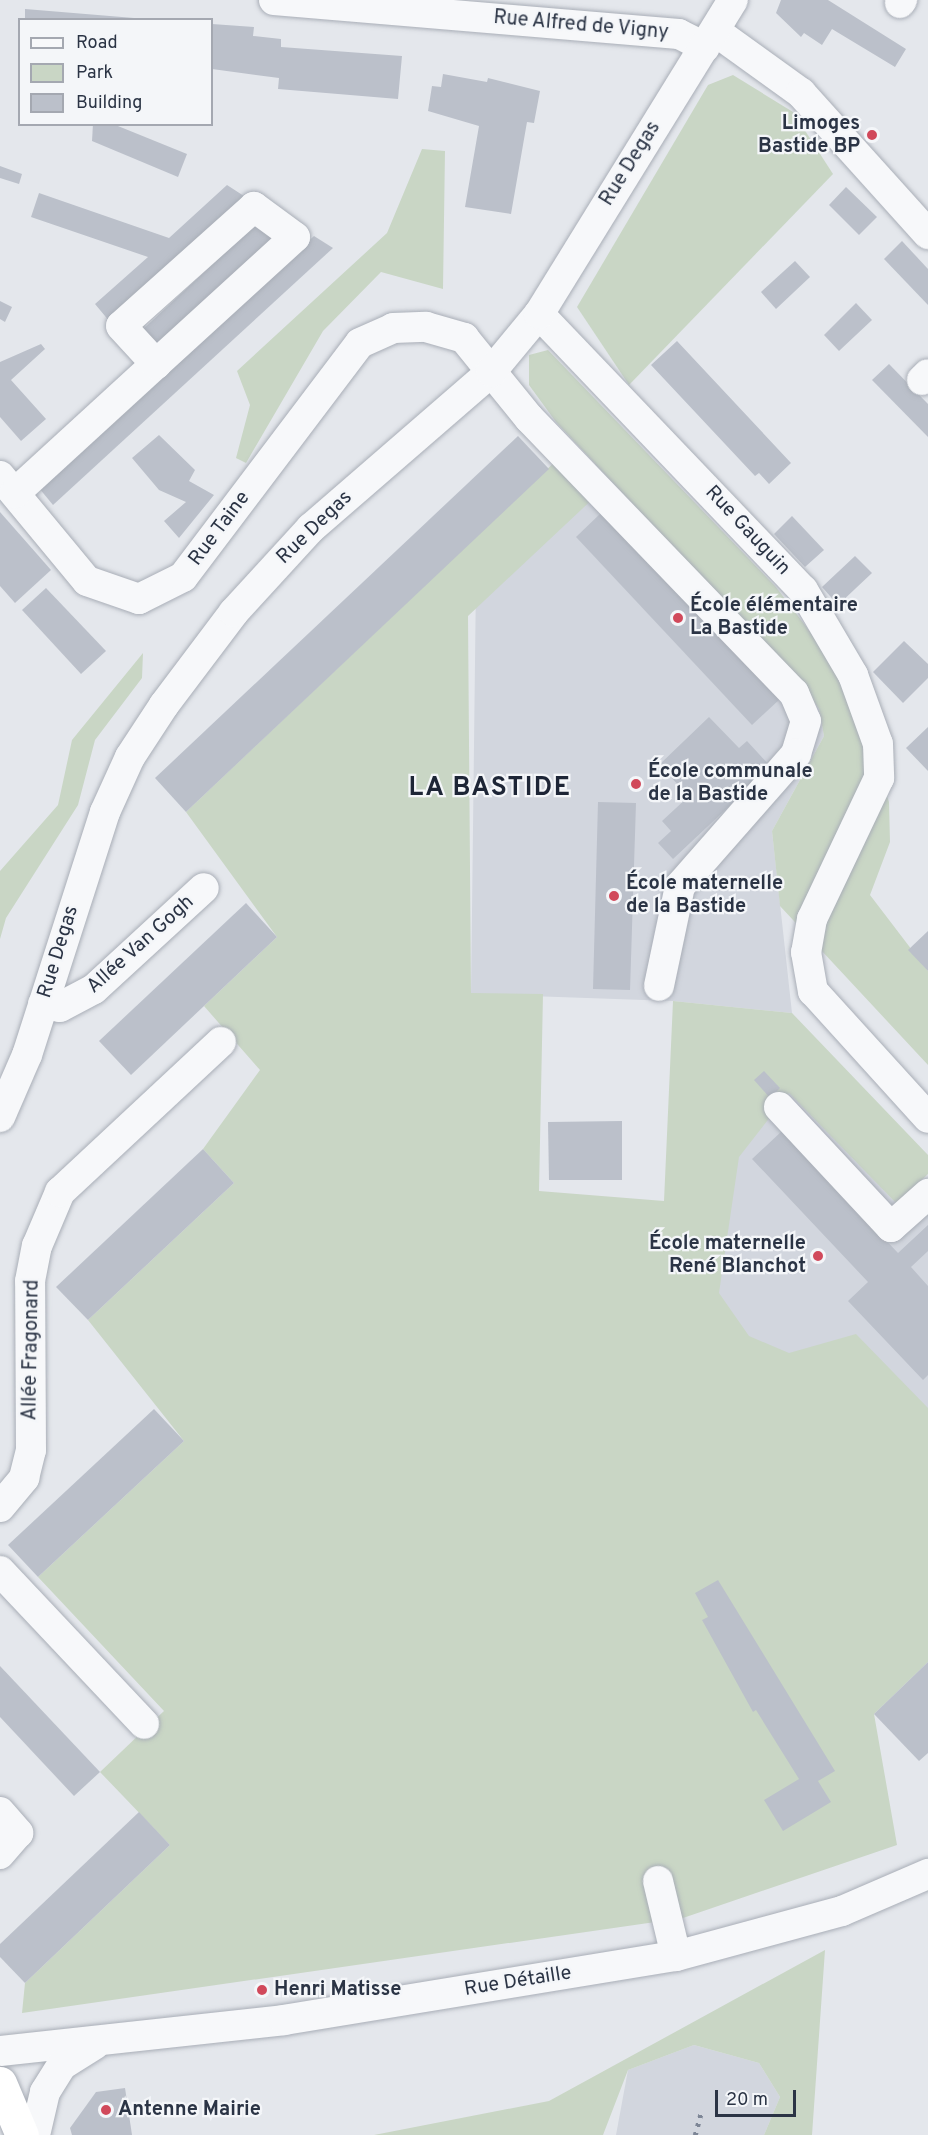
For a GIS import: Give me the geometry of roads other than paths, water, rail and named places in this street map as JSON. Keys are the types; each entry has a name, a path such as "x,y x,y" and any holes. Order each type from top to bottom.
{"highway":[{"path":"0,2083 22,2135"}],"street":[{"name":"Rue Alfred de Vigny","path":"274,0 556,12 710,39 801,93 928,234"},
{"name":"Rue Degas","path":"0,1117 43,1004 105,812 130,757 164,705 234,612 311,528 491,372 539,314 733,0"},
{"path":"7,484 156,364 295,237 254,207 121,326 156,364"},
{"name":"Rue Gauguin","path":"539,314 803,590 869,711 878,744 879,778 812,919 806,952 813,991 928,1118"},
{"name":"Rue Taine","path":"7,484 87,580 139,600 183,577 360,343 393,328 426,327 464,338 529,418 794,693 806,721 796,754 680,886 659,986"},
{"name":"Allée Van Gogh","path":"43,1004 60,1007 94,989 204,888"},
{"name":"Allée Fragonard","path":"0,1508 24,1478 31,1450 30,1281 37,1246 60,1192 221,1042"},
{"path":"779,1107 891,1227 928,1194"},
{"path":"0,1571 144,1724"},
{"path":"0,1812 18,1833 0,1854"},
{"name":"Rue Détaille","path":"0,2050 96,2043 284,2020 676,1956 842,1911 928,1874"},
{"path":"658,1881 676,1956"},
{"name":"Rue Détaille","path":"36,2135 45,2092 62,2065 96,2043"}],"railway":[{"path":"695,2135 701,2112"}],"place":[{"name":"Limoges Bastide BP","path":"872,135"},
{"name":"École élémentaire La Bastide","path":"678,618"},
{"name":"École communale de la Bastide","path":"636,784"},
{"name":"École maternelle de la Bastide","path":"614,896"},
{"name":"École maternelle René Blanchot","path":"818,1256"},
{"name":"Henri Matisse","path":"262,1990"},
{"name":"Antenne Mairie","path":"106,2110"}],"district":[{"name":"LA BASTIDE","path":"490,789"}]}
